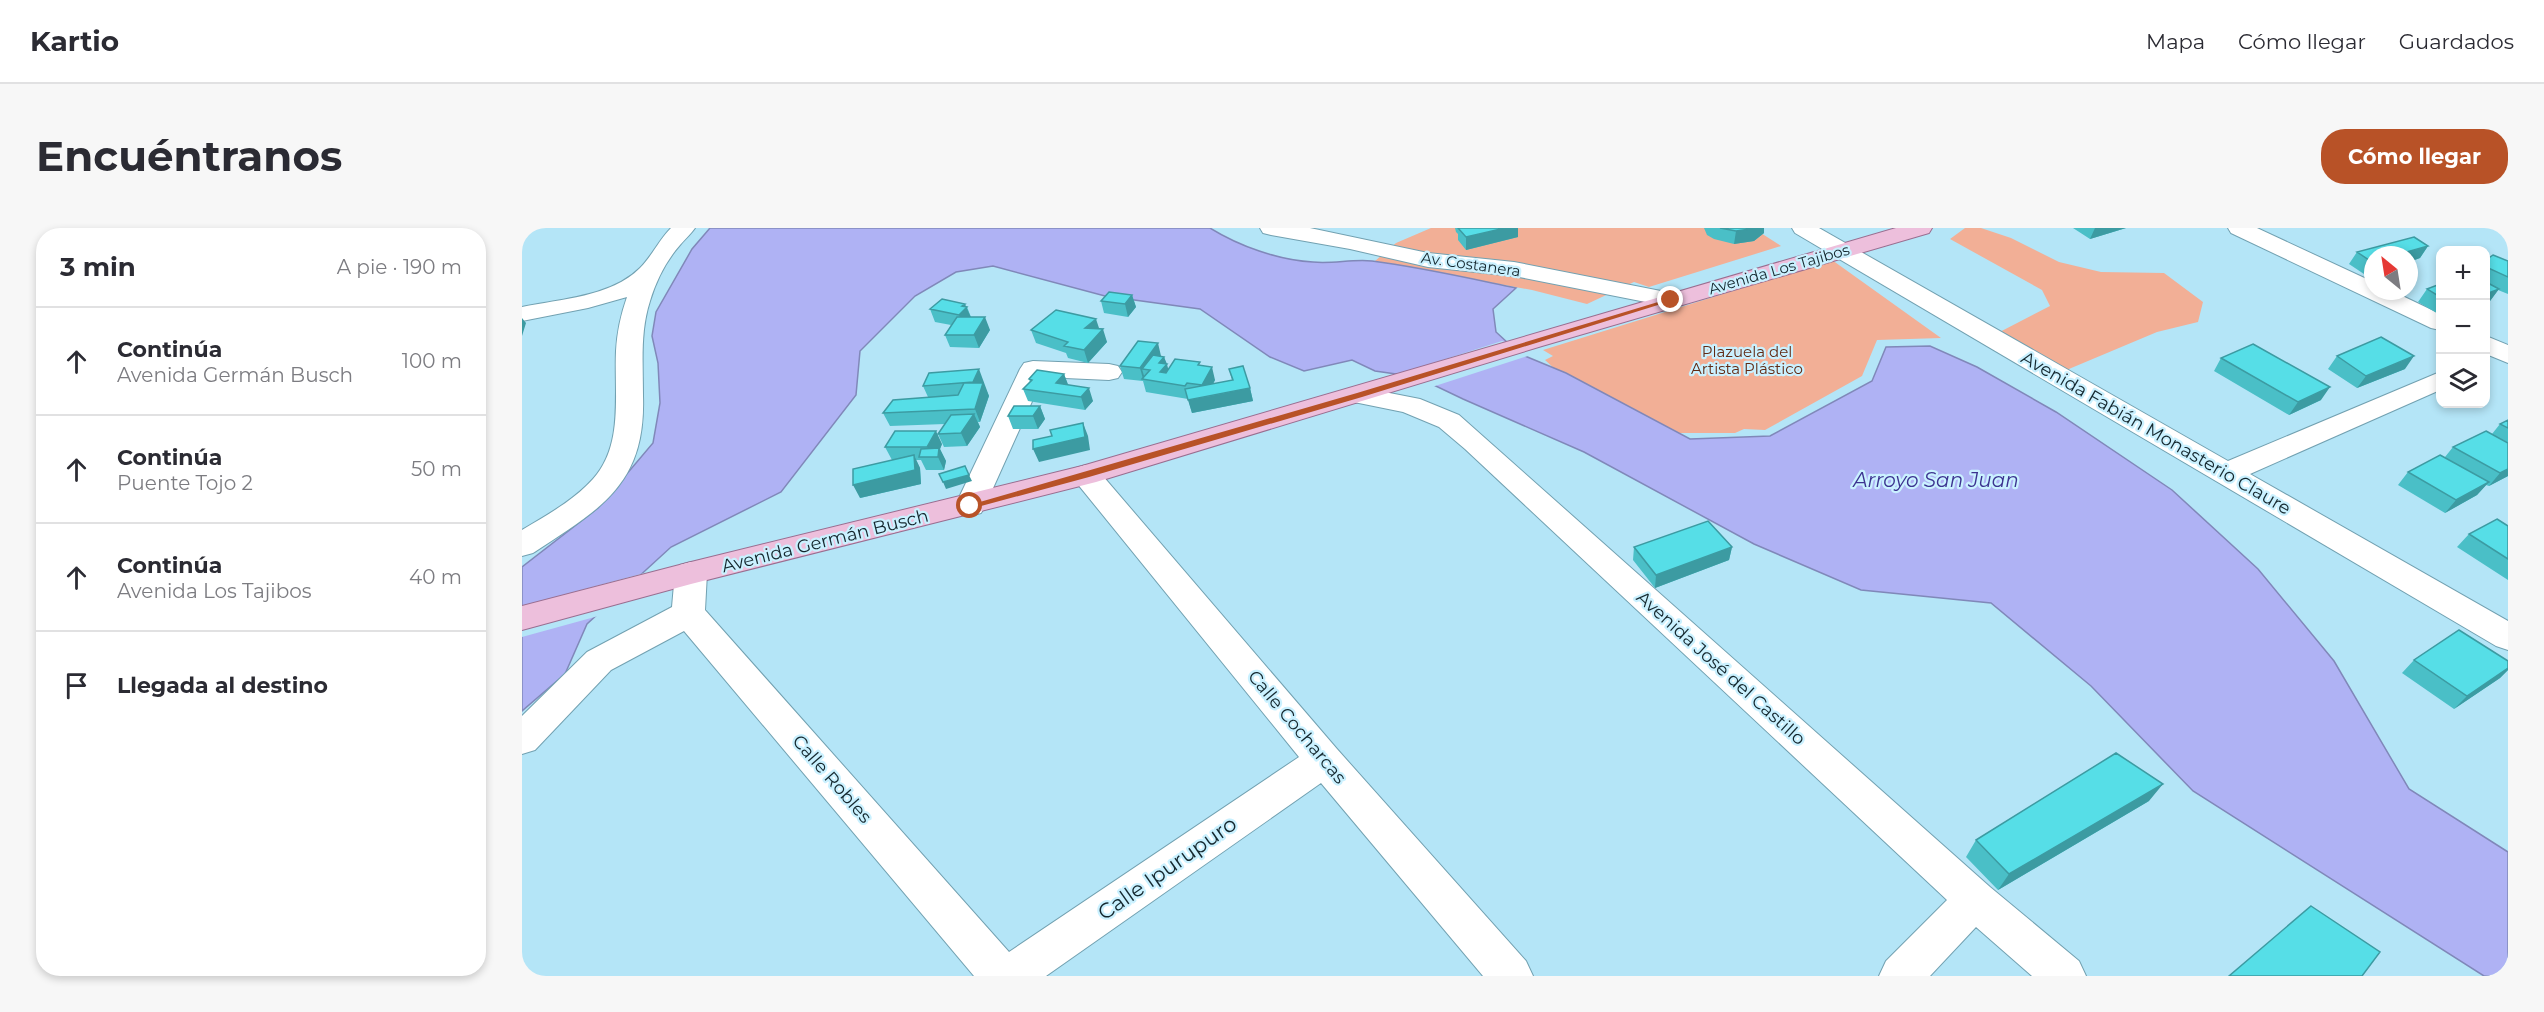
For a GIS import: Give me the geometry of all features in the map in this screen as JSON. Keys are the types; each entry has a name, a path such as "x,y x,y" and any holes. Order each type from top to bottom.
{"main road":[{"name":"Avenida Los Tajibos","path":"1365,393 1671,300 1921,228"},
{"name":"Avenida Germán Busch","path":"522,618 675,577 970,506 1086,475 1365,393"}],"street":[{"path":"522,544 583,504 611,477 618,465 631,417 629,350 632,327 650,272 675,236 684,228"},
{"name":"Av. Costanera","path":"1271,228 1350,242 1428,260 1514,269 1671,300"},
{"name":"Avenida Fabián Monasterio Claure","path":"1803,228 2508,637"},
{"path":"2239,228 2436,321"},
{"path":"522,314 588,301 627,289 650,272"},
{"path":"970,506 1033,369 1109,372"},
{"path":"2226,473 2436,382"},
{"name":"Avenida José del Castillo","path":"1365,393 1410,405 1449,421 1475,442 1975,900 2064,976"},
{"name":"Calle Cocharcas","path":"1086,475 1324,760 1511,976"},
{"path":"522,739 599,661 688,613 675,577"},
{"name":"Calle Robles","path":"688,613 1002,976"},
{"name":"Calle Ipurupuro","path":"1010,976 1324,760"},
{"path":"1901,976 1975,900"}],"green space":[{"path":"1431,228 1753,228 1781,246 1649,287 1634,282 1587,304 1532,290 1375,261 1396,243"},
{"path":"1965,228 1981,228 2011,238 2059,262 2101,272 2164,273 2203,302 2198,322 2157,332 2057,374 1992,336 2050,306 2042,290 1950,239"},
{"name":"Plazuela del Artista Plástico","path":"1832,260 1941,338 1877,340 1862,376 1765,430 1744,429 1735,433 1654,433 1569,382 1545,360 1553,356 1543,350"}],"water":[{"name":"Arroyo San Juan","path":"710,228 1210,228 1246,246 1300,261 1372,261 1516,288 1493,309 1496,332 1520,354 1566,373 1690,439 1770,436 1872,381 1886,347 1930,346 1977,367 2056,412 2172,490 2258,569 2334,661 2409,789 2508,852 2508,976 2484,976 2193,791 2091,686 1991,603 1861,590 1754,544 1584,452 1417,377 1375,371 1352,360 1304,371 1270,357 1200,309 1105,296 993,266 956,272 915,296 860,351 856,395 781,492 671,547 587,624 565,674 522,711 522,567 598,508 653,443 660,403 658,363 652,336 656,312 692,249"}],"pier":[{"path":"1502,341 1515,345 1531,355 1432,387 1416,379 1392,376"},
{"path":"648,572 602,615 522,637 522,606"}],"building":[{"path":"1458,228 1505,228 1466,237"},
{"path":"1720,228 1757,228 1736,231"},
{"path":"2414,237 2428,246 2418,249 2418,246 2380,246"},
{"path":"2364,250 2364,257 2357,252"},
{"path":"2493,255 2508,261 2508,277 2490,269 2490,257"},
{"path":"2490,284 2499,289 2490,292"},
{"path":"2436,286 2436,295 2427,289"},
{"path":"1109,292 1132,295 1125,304 1101,301"},
{"path":"942,299 965,304 962,306 967,307 959,315 930,309"},
{"path":"1056,310 1096,319 1085,328 1103,329 1084,350 1064,346 1068,342 1031,330"},
{"path":"957,317 985,317 974,335 945,335"},
{"path":"2381,337 2414,356 2366,376 2337,356"},
{"path":"1138,341 1158,343 1140,368 1120,366"},
{"path":"2253,344 2330,387 2298,402 2221,358"},
{"path":"1153,355 1164,357 1159,363 1167,364 1160,372 1166,373 1175,359 1200,362 1198,365 1212,367 1202,385 1187,383 1185,386 1142,379 1150,370 1142,369"},
{"path":"1243,366 1250,388 1188,400 1185,389 1233,380 1229,369"},
{"path":"979,369 973,382 923,386 929,373"},
{"path":"1037,370 1064,374 1056,383 1089,388 1081,397 1023,389 1032,380 1029,379"},
{"path":"964,383 983,383 975,409 883,413 893,400 958,395"},
{"path":"1014,406 1040,406 1033,416 1008,416"},
{"path":"974,414 961,433 938,434 951,415"},
{"path":"2508,420 2508,428 2500,424"},
{"path":"1083,423 1085,437 1033,449 1033,440 1052,436 1050,430"},
{"path":"895,431 936,431 927,447 885,447"},
{"path":"2486,431 2508,443 2508,469 2500,473 2453,447"},
{"path":"939,448 938,457 919,457 921,449"},
{"path":"914,455 915,470 853,485 853,469"},
{"path":"2440,455 2489,482 2456,500 2408,472"},
{"path":"965,466 969,475 943,482 939,474"},
{"path":"2497,519 2508,526 2508,559 2469,534"},
{"path":"1708,521 1732,547 1656,575 1634,547"},
{"path":"2459,630 2508,661 2508,668 2467,696 2414,660"},
{"path":"2116,753 2163,784 2009,874 1976,840"},
{"path":"2311,906 2380,952 2362,976 2229,976"}],"route":[{"path":"970,506 1086,475 1359,395 1671,300"}]}
